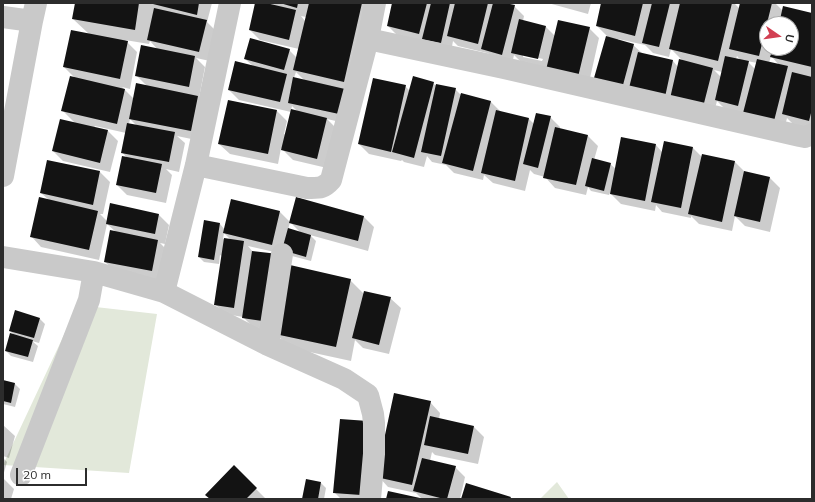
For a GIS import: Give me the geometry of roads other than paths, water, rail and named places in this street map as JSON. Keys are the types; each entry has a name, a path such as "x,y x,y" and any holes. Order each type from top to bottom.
{"street":[{"path":"164,292 196,165 230,3"},
{"path":"196,165 307,188 319,188 326,186 331,180 368,39 375,3"},
{"path":"3,17 34,12 3,176"},
{"path":"368,39 504,68 800,136 805,137 812,134"},
{"path":"268,345 282,254"},
{"path":"3,257 94,272 164,292 268,345 344,379 368,395 374,423 374,454 370,499"},
{"path":"21,475 89,300 94,272"}]}
